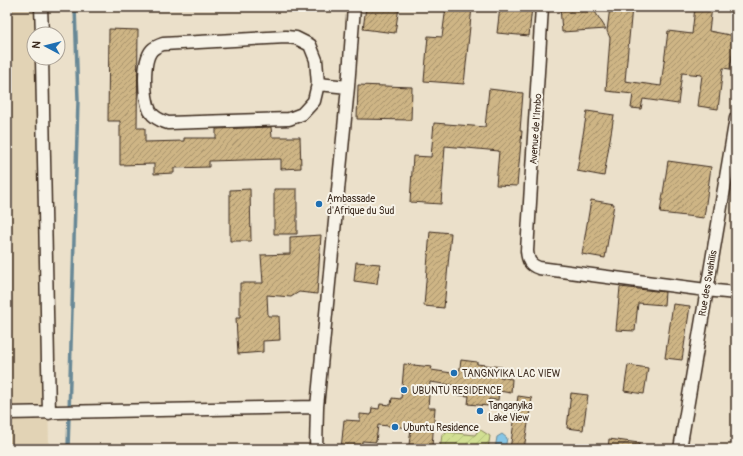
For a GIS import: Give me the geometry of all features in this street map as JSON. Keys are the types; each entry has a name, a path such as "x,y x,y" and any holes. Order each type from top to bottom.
{"street":[{"path":"41,7 42,26"},
{"path":"316,449 317,407 348,86 354,7"},
{"name":"Avenue de l'Imbo","path":"542,7 527,251 528,259 532,265 539,268 706,290"},
{"path":"286,37 296,38 310,45 316,60 318,84 314,101 302,114 289,119 168,123 159,121 151,112 147,103 145,68 152,50 163,44 286,37"},
{"path":"42,66 54,412"},
{"path":"318,84 348,86"},
{"name":"Rue des Swahilis","path":"680,449 736,118"},
{"path":"706,290 736,293"},
{"path":"7,413 317,407"}],"shaded area":[{"path":"7,7 41,7 42,26 26,26 26,66 42,66 49,449 7,449"}],"green space":[{"path":"479,429 490,436 488,449 440,449 442,435 446,432 475,435"}],"water":[{"path":"502,434 507,438 505,449 495,449 497,437"}],"building":[{"path":"366,7 399,7 395,33 363,29"},
{"path":"446,7 472,7 464,84 424,81 428,36 442,37"},
{"path":"500,7 532,7 529,36 497,33"},
{"path":"560,7 592,7 606,29 562,32"},
{"path":"610,7 632,7 625,81 661,86 668,31 692,34 695,7 712,7 709,31 735,36 730,69 723,68 718,109 698,106 702,75 682,73 678,104 643,99 641,109 631,108 633,94 606,91 610,38 607,31"},
{"path":"109,29 138,30 137,128 145,128 145,142 184,141 184,138 216,138 216,129 271,127 272,137 300,137 301,168 281,169 281,159 209,161 209,167 174,168 174,173 154,174 154,164 120,165 120,121 108,121"},
{"path":"358,85 412,87 411,120 357,119"},
{"path":"489,89 523,93 520,131 522,131 517,186 496,185 499,151 445,146 441,204 410,202 413,156 431,157 434,123 485,127"},
{"path":"587,111 614,115 604,176 577,171"},
{"path":"668,161 711,167 704,218 660,213"},
{"path":"250,189 251,241 230,241 230,190"},
{"path":"274,189 297,189 297,234 274,234"},
{"path":"591,200 614,204 605,258 582,254"},
{"path":"430,231 451,233 444,308 424,306"},
{"path":"321,235 317,294 299,292 291,297 267,295 268,316 279,316 280,340 263,341 263,352 238,354 236,318 240,318 240,283 263,283 261,255 290,254 290,237"},
{"path":"356,262 380,264 377,284 354,281"},
{"path":"620,287 665,292 664,305 638,303 635,331 616,330"},
{"path":"673,304 690,306 682,360 665,358"},
{"path":"461,360 477,362 477,364 502,367 500,377 512,379 511,393 499,391 498,400 489,399 488,406 468,404 469,396 458,395 459,386 430,382 428,408 435,408 432,446 409,445 411,428 378,425 376,442 362,441 362,449 341,449 344,420 360,421 360,414 371,415 372,408 379,409 380,404 391,405 392,398 401,399 404,364 432,367 431,370 459,374"},
{"path":"628,365 648,368 644,394 624,391"},
{"path":"571,393 588,395 583,430 567,428"},
{"path":"518,396 532,398 524,449 510,449"},
{"path":"609,439 639,443 638,449 608,449"}],"waterway":[{"path":"68,449 78,100 75,7"}],"place":[{"name":"Ambassade d'Afrique du Sud","path":"319,204"},
{"name":"TANGNYIKA LAC VIEW","path":"454,373"},
{"name":"UBUNTU RESIDENCE","path":"404,390"},
{"name":"Tanganyika Lake View","path":"480,411"},
{"name":"Ubuntu Residence","path":"395,427"}]}
